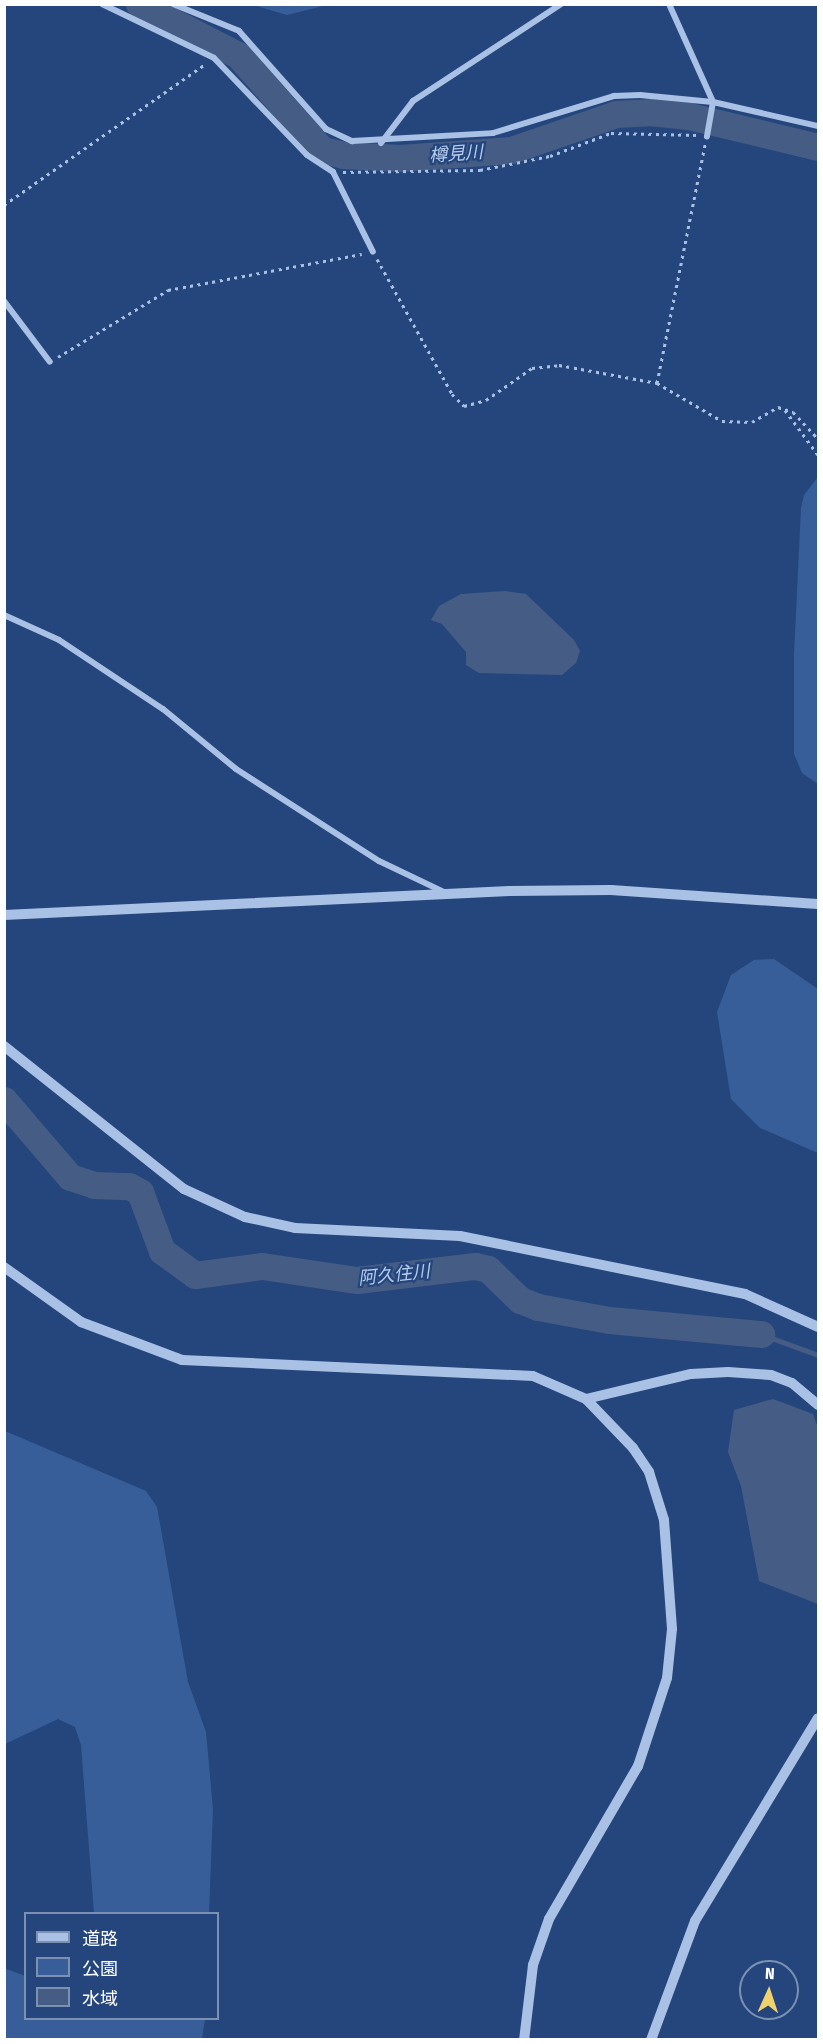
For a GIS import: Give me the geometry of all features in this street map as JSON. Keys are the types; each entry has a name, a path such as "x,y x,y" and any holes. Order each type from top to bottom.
{"street":[{"path":"102,4 214,58 307,155 333,172 373,252"},
{"path":"173,4 239,31 326,129 352,141 381,143 493,133 614,96 712,102 819,126"},
{"path":"381,143 413,101 561,4"},
{"path":"669,4 712,102 707,136"},
{"path":"4,301 50,362"},
{"path":"4,615 58,640 163,709 236,770 379,861 446,894"},
{"path":"4,915 446,894 611,890 819,904"},
{"path":"4,1046 184,1189 245,1217 295,1228 460,1236 745,1294 819,1327"},
{"path":"4,1267 81,1322 182,1360 246,1366 505,1371 555,1383 586,1399 633,1448 659,1502 670,1574 668,1678 638,1766 549,1919 533,1965 524,2040"},
{"path":"586,1399 691,1374 728,1372 771,1375 792,1383 819,1406"},
{"path":"651,2040 695,1921 819,1718"}],"path":[{"path":"4,206 214,58"},
{"path":"333,172 480,170 550,156 611,133 707,136 657,383"},
{"path":"50,362 168,290 373,252 452,394 464,406 486,400 532,368 578,368 657,383 722,421 752,422 773,407 785,409 819,439"},
{"path":"785,409 819,455"}],"green space":[{"path":"327,4 287,15 253,5"},
{"path":"818,477 818,784 802,773 794,754 794,655 801,508 804,495"},
{"path":"774,959 818,989 818,1153 760,1128 731,1099 717,1012 731,975 754,960"},
{"path":"5,1431 146,1491 157,1507 188,1682 206,1732 213,1809 209,1912 94,1912 81,1745 75,1727 58,1719 5,1744"},
{"path":"4,1968 24,1976 24,2020 205,2020 202,2039 5,2039"}],"water":[{"path":"505,591 526,594 574,640 580,651 576,663 562,675 479,673 466,665 466,652 442,624 431,620 439,606 461,594"},
{"path":"773,1399 813,1414 818,1428 818,1604 759,1581 741,1486 728,1452 734,1410"}],"waterway":[{"name":"樽見川","path":"139,4 238,55 322,150 343,155 400,158 511,150 616,114 649,112 689,116 818,147"},
{"name":"阿久住川","path":"4,1100 70,1177 94,1185 129,1186 140,1192 162,1251 195,1275 262,1266 357,1280 475,1266 488,1269 520,1300 538,1307 609,1320 761,1334"},
{"name":"阿久住川","path":"761,1334 818,1355"}]}
